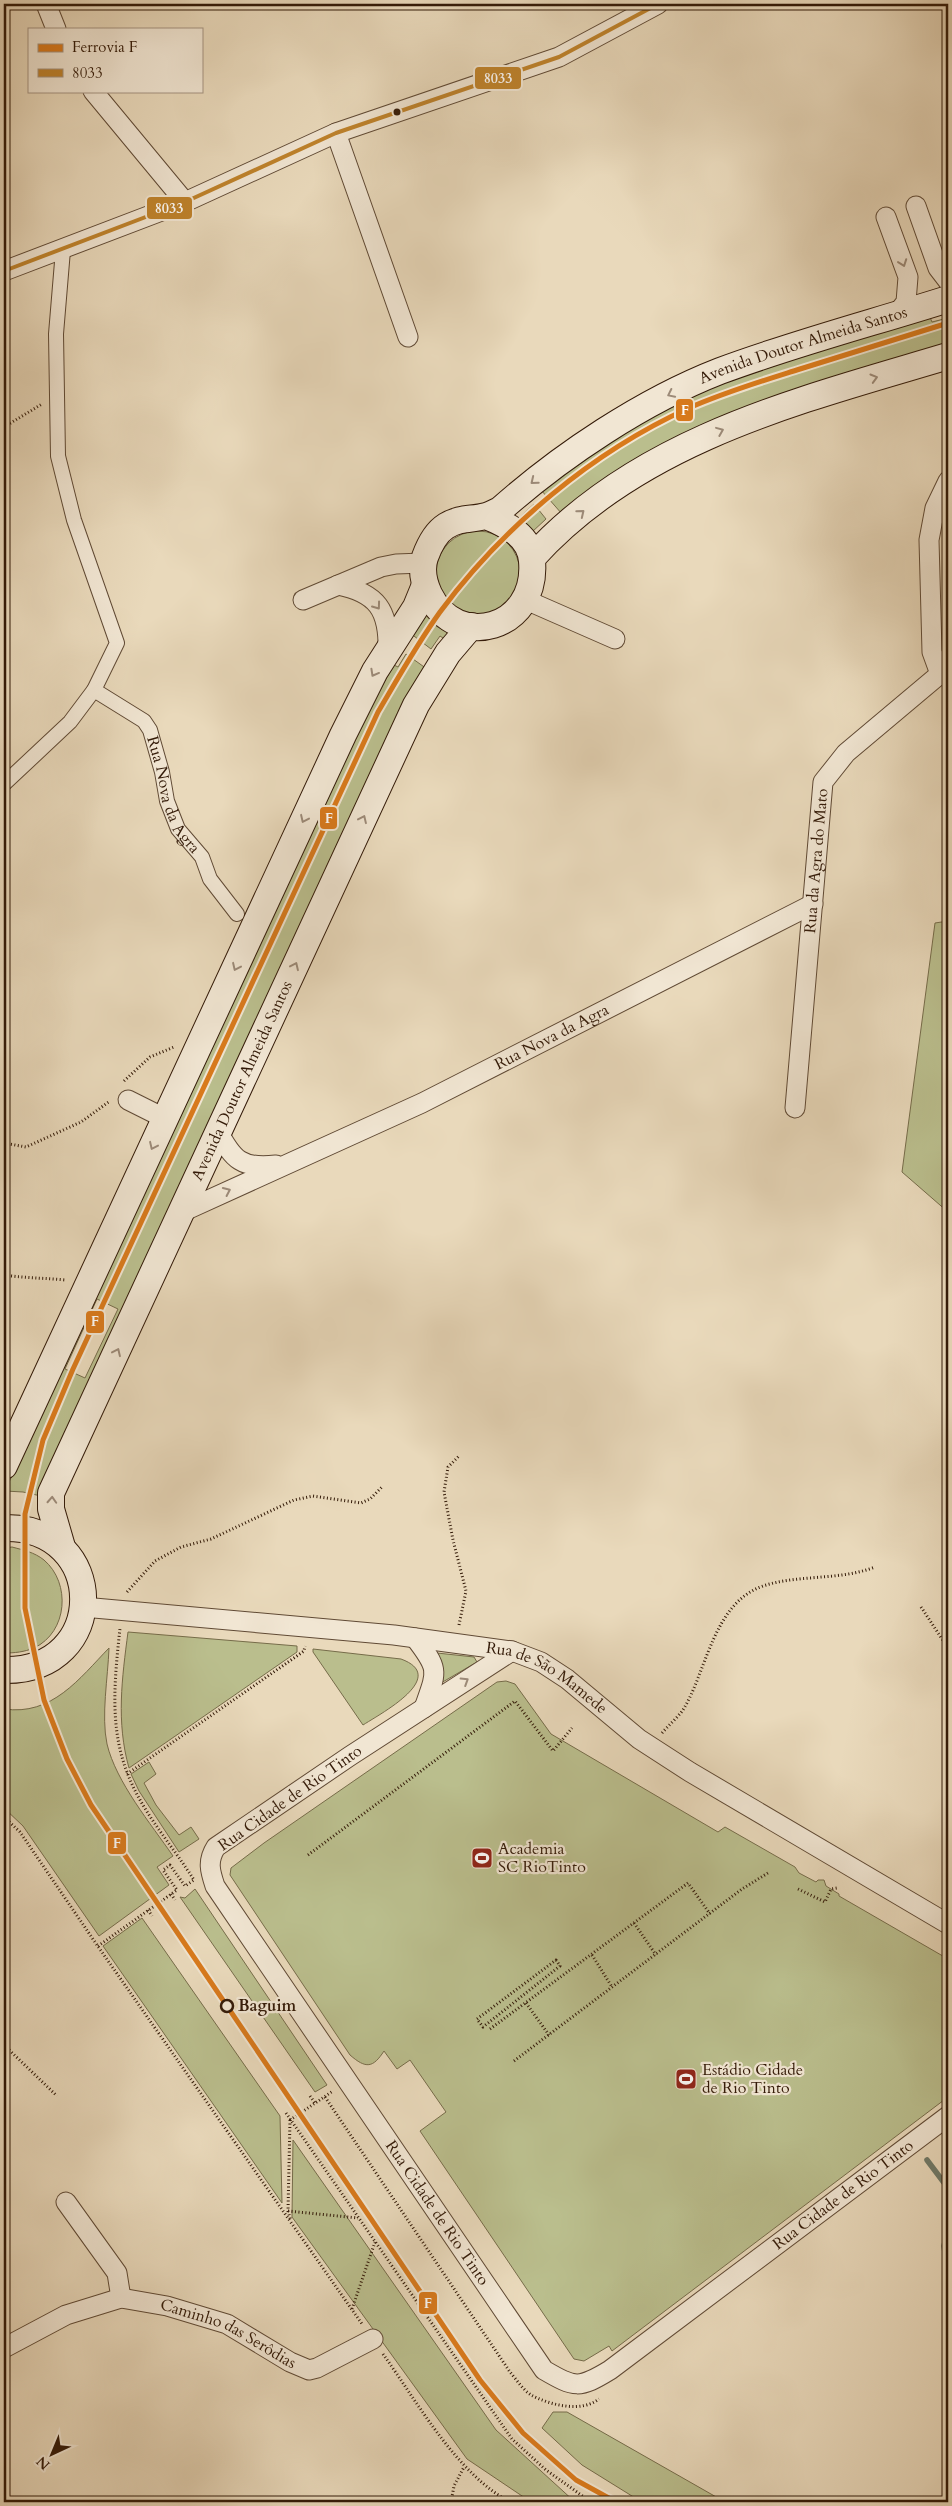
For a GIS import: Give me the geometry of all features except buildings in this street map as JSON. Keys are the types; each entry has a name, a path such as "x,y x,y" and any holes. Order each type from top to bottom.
{"main road":[{"name":"Avenida Doutor Almeida Santos","path":"486,516 500,510 573,450 668,395 719,372 948,299"},
{"path":"532,558 551,537 604,494 688,444 785,406 948,356"},
{"path":"4,1466 343,735 374,671 416,607 430,543 445,527 464,518 486,516 507,524 520,535 532,558 533,579 526,600 512,616 492,625 471,626 450,619 434,604 424,574"},
{"name":"Avenida Doutor Almeida Santos","path":"62,1547 51,1509 51,1494 416,705 448,653 471,626"},
{"path":"4,1528 21,1528 43,1534 62,1547 78,1572 82,1586 83,1607 77,1630 64,1649 45,1663 23,1670 4,1670"}],"street":[{"path":"46,4 56,28"},
{"path":"4,271 64,250 185,202 336,133 558,57 658,4"},
{"path":"94,92 185,202"},
{"path":"336,133 408,337"},
{"path":"916,206 938,268 948,281"},
{"path":"886,217 908,277 906,302 896,315"},
{"path":"4,784 70,722 94,690 117,643 74,520 58,456 56,334 64,250"},
{"path":"944,675 932,652 929,540 936,508 948,481"},
{"path":"303,600 381,567 396,564 424,574"},
{"path":"338,585 357,589 367,594 377,604 386,619 388,650"},
{"path":"526,600 616,639"},
{"name":"Rua da Agra do Mato","path":"795,1108 823,782 846,753 944,675"},
{"name":"Rua Nova da Agra","path":"94,690 144,721 150,730 162,772 166,801 178,829 202,857 210,879 236,914"},
{"name":"Rua Nova da Agra","path":"182,1212 422,1103 813,904"},
{"path":"120,1095 166,1119"},
{"name":"Rua Nova da Agra","path":"218,1131 235,1158 255,1167 287,1163"},
{"name":"Rua de São Mamede","path":"83,1607 415,1638 512,1651 541,1662 567,1679 639,1739 690,1772 948,1924"},
{"path":"415,1638 430,1658 435,1677 424,1708"},
{"name":"Rua Cidade de Rio Tinto","path":"512,1651 216,1847 210,1856 210,1871 215,1886 544,2370 566,2383 586,2384 610,2370 948,2116"},
{"path":"4,2348 66,2315 121,2298 117,2273 66,2202"},
{"name":"Caminho das Serôdias","path":"121,2298 167,2306 227,2324 290,2362 308,2370 317,2368 373,2339"}],"path":[{"path":"4,427 57,395"},
{"path":"4,1143 26,1147 81,1122 120,1095 150,1057 174,1047"},
{"path":"4,1275 30,1279 38,1277 73,1281"},
{"path":"458,1628 466,1591 452,1540 444,1492 448,1467 459,1456"},
{"path":"123,1597 155,1561 181,1547 211,1539 294,1500 314,1496 361,1503 370,1499 382,1487"},
{"path":"662,1733 682,1711 724,1619 745,1595 763,1586 793,1580 846,1575 875,1567"},
{"path":"921,1607 948,1648"},
{"path":"98,1946 177,1890 163,1870 170,1865 185,1886 194,1880 144,1804 127,1774 120,1753 114,1698 120,1625"},
{"path":"127,1774 304,1651 305,1646"},
{"path":"308,1855 515,1701 554,1751 572,1728"},
{"path":"4,1817 20,1832 292,2225 464,2467 498,2496 510,2502"},
{"path":"514,2061 710,1914 768,1873"},
{"path":"490,2029 688,1883 710,1914"},
{"path":"798,1889 824,1902 831,1889 837,1888"},
{"path":"171,1894 175,1900"},
{"path":"148,1910 152,1916"},
{"path":"634,1923 656,1954"},
{"path":"592,1954 612,1987"},
{"path":"556,1960 560,1966 482,2027 477,2019 556,1960"},
{"path":"526,2003 549,2035"},
{"path":"4,2045 57,2096"},
{"path":"310,2096 315,2103"},
{"path":"290,2120 325,2097 510,2372 530,2394 554,2404 569,2406 592,2404 600,2398"},
{"path":"286,2112 512,2439 546,2470 591,2502"},
{"path":"290,2120 288,2211 292,2225"},
{"path":"288,2211 358,2218"},
{"path":"352,2310 375,2242"},
{"path":"451,2502 454,2486 464,2467"}],"green space":[{"path":"929,315 932,322 948,318 948,347 823,384 562,514 541,490 644,418 722,381"},
{"path":"534,504 546,519 532,532 519,518"},
{"path":"478,531 494,534 508,543 517,557 520,573 517,589 508,603 494,612 478,615 462,612 448,603 439,589 436,573 439,557 448,543 462,534"},
{"path":"424,613 436,626 451,634 446,640 440,636 431,649 410,633"},
{"path":"406,654 427,669 404,708 339,840 41,1496 5,1491 93,1297 373,701 394,665 398,667","holes":["97,1299 118,1309 85,1378 65,1369"]},
{"path":"948,921 948,1212 902,1172 935,923"},
{"path":"12,1547 36,1555 44,1560 53,1570 59,1581 62,1607 54,1631 45,1641 34,1648 4,1653 4,1548"},
{"path":"128,1632 297,1646 297,1652 129,1768 121,1717 122,1683"},
{"path":"109,1648 105,1709 107,1744 126,1788 173,1856 157,1867 169,1885 99,1936 23,1826 4,1808 4,1709 21,1710 36,1707 50,1701 75,1683"},
{"path":"313,1649 401,1659 414,1667 418,1675 415,1685 407,1695 363,1725 313,1652"},
{"path":"437,1653 474,1657 477,1662 441,1683"},
{"name":"Estádio Cidade de Rio Tinto","path":"506,1681 515,1684 551,1734 718,1832 725,1827 795,1867 799,1873 816,1882 824,1880 826,1886 839,1894 839,1896 948,1959 948,2097 612,2351 609,2346 584,2361 574,2359 420,2131 446,2112 410,2060 397,2069 384,2051 376,2061 369,2065 361,2063 350,2055 230,1875 231,1868 264,1843 497,1682"},
{"path":"149,1762 156,1774 144,1783 156,1805 179,1835 191,1827 199,1839 179,1852 139,1791 131,1774"},
{"path":"195,1889 327,2085 315,2092 180,1897 185,1898"},
{"path":"142,1918 280,2116 282,2203 103,1946"},
{"path":"293,2140 496,2430 575,2502 531,2502 467,2459 292,2217"},
{"path":"553,2412 567,2412 725,2502 640,2501 582,2465 542,2428"}],"waterway":[{"path":"927,2160 948,2188"},
{"path":"948,2230 944,2246 948,2272"}],"rail line":[{"name":"F","path":"616,2502 576,2480 523,2433 480,2380 91,1805 67,1759 44,1700 25,1608 25,1514 43,1440 73,1369 378,712 440,612 492,550 521,522 584,469 618,446 653,426 689,408 730,392 948,323"}],"transit line":[{"name":"8033","path":"4,271 185,202 336,133 559,57 658,4"}],"place":[{"name":"Academia SC RioTinto","path":"482,1858"},
{"name":"Baguim","path":"227,2006"},
{"name":"Estádio Cidade de Rio Tinto","path":"686,2079"}]}
